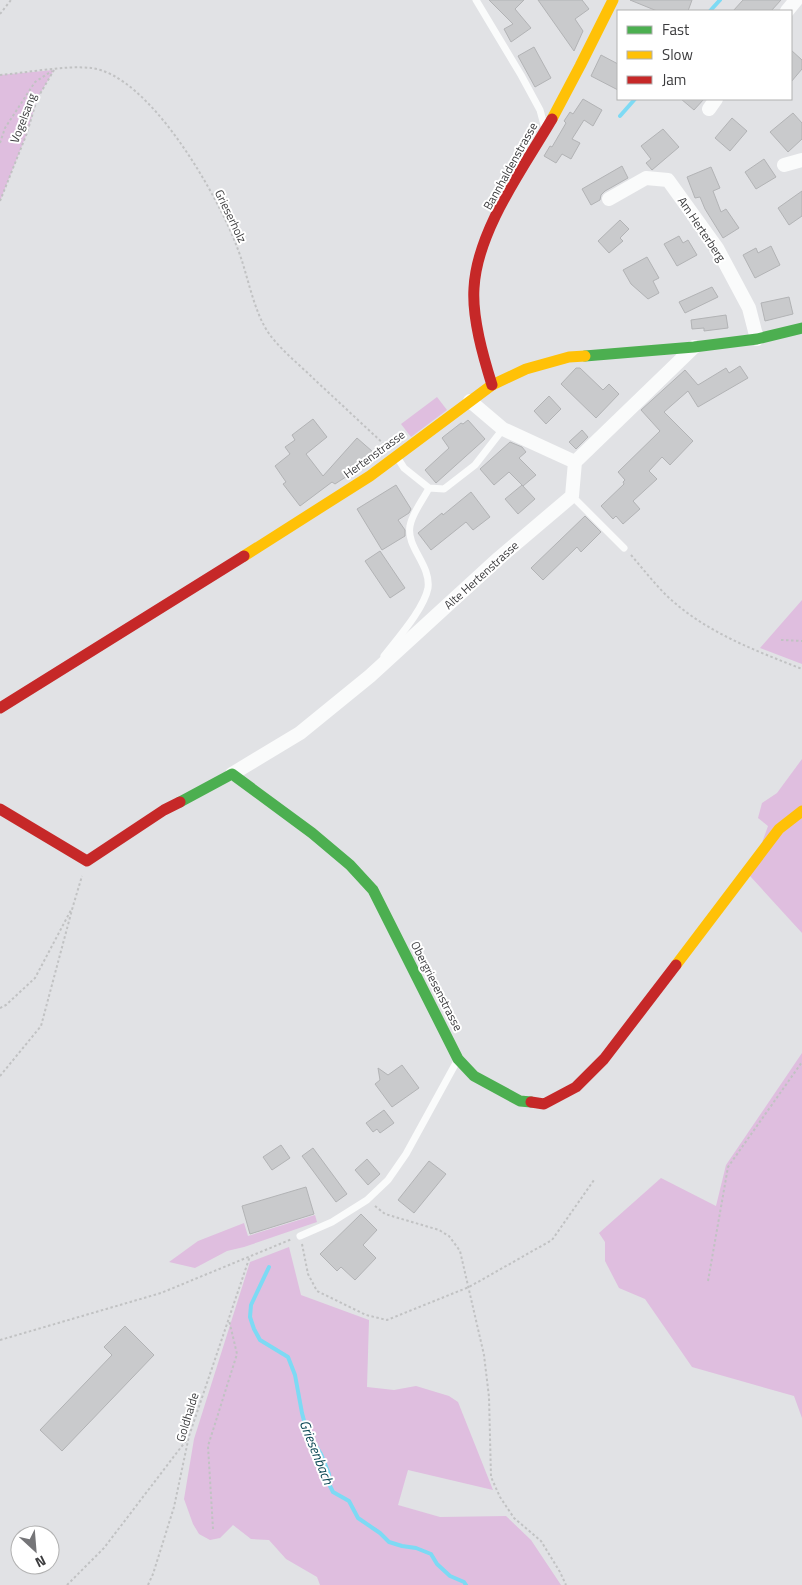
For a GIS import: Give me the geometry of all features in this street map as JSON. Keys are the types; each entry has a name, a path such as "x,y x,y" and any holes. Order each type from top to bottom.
{"street":[{"name":"Bannhaldenstrasse","path":"492,385 484,361 476,324 474,286 480,253 506,194 545,131 578,72 613,0"},
{"path":"787,10 796,0"},
{"path":"784,165 802,160"},
{"name":"Am Herterberg","path":"609,199 646,178 668,180 717,248 749,308 757,339"},
{"name":"Hertenstrasse","path":"0,708 340,496 370,476 492,385 526,369 569,357 694,347 757,339 802,328"},
{"path":"572,496 575,462 694,347"},
{"path":"470,401 503,429 575,462"},
{"name":"Alte Hertenstrasse","path":"232,774 300,733 370,676 499,558 572,496"},
{"path":"0,809 87,861 164,810 232,774"},
{"name":"Obergriesenstrasse","path":"232,774 312,833 350,865 373,890 458,1059 474,1076 520,1101 544,1104 576,1087 604,1059 779,829 802,811"}],"lane":[{"path":"476,0 521,74 540,110 545,131"},
{"path":"396,455 404,468 429,488 444,489 476,465 503,429"},
{"path":"370,676 415,615 426,596 428,578 425,567 413,543 409,527 429,488"},
{"path":"572,496 624,548"},
{"path":"300,1236 332,1222 368,1200 388,1180 406,1154 458,1059"}],"path":[{"path":"0,14 11,0"},
{"name":"Grieserholz","path":"0,75 91,68 118,78 148,103 195,166 224,218 247,272 257,309 271,335 293,360 396,455"},
{"path":"0,143 5,128 35,82 54,70"},
{"name":"Vogelsang","path":"0,201 37,99 54,70"},
{"path":"624,548 667,596 688,614 735,642 802,669"},
{"path":"781,640 802,641"},
{"path":"0,1076 41,1026 87,861"},
{"path":"0,1008 6,1005 35,978 73,906"},
{"path":"708,1281 728,1167 802,1062"},
{"path":"0,1340 161,1293 300,1236 308,1274 317,1291 366,1315 387,1320 469,1287 552,1240 594,1180"},
{"path":"368,1200 385,1214 439,1230 449,1236 460,1251 484,1355 489,1398 491,1477 500,1497 514,1518 541,1541 566,1585"},
{"name":"Goldhalde","path":"148,1585 174,1507 189,1436 250,1256"},
{"path":"213,1529 208,1446 237,1354 229,1317"},
{"path":"67,1585 104,1548 189,1436"}],"shaded area":[{"path":"54,70 37,99 27,133 0,201 0,75"},
{"path":"437,397 447,410 411,437 401,424"},
{"path":"802,600 802,664 760,648"},
{"path":"802,759 802,933 750,876 768,826 758,818 762,803 777,793"},
{"path":"802,1053 802,1418 794,1396 692,1367 645,1299 619,1288 605,1261 605,1242 599,1233 661,1178 716,1206 726,1165"},
{"path":"315,1215 317,1222 227,1251 195,1268 169,1262 198,1241 244,1223 248,1236"},
{"path":"289,1247 301,1295 369,1320 367,1387 394,1390 416,1386 449,1396 458,1402 493,1490 408,1470 398,1505 440,1517 506,1516 531,1540 561,1585 320,1585 317,1577 286,1559 269,1540 251,1539 233,1525 220,1538 210,1540 199,1534 193,1524 184,1499 194,1439 250,1262"}],"building":[{"path":"489,0 524,0 515,9 531,28 511,42 504,29 513,24"},
{"path":"538,0 582,0 589,9 575,19 583,31 574,51"},
{"path":"630,0 692,0 688,10 655,10"},
{"path":"743,0 781,0 772,10 734,10"},
{"path":"534,47 551,78 535,87 518,56"},
{"path":"792,51 802,60 802,69 792,81"},
{"path":"601,55 617,63 617,89 591,76"},
{"path":"583,99 602,110 593,126 584,120 572,139 580,143 571,159 562,154 556,163 544,156 550,146 552,147 570,112 573,114"},
{"path":"682,100 703,100 694,110"},
{"path":"793,113 802,123 802,139 788,152 770,132"},
{"path":"732,118 747,131 730,151 715,138"},
{"path":"663,129 679,147 652,170 646,163 651,159 641,146"},
{"path":"764,159 776,177 756,189 745,172"},
{"path":"622,166 628,178 605,191 601,195 600,200 591,205 582,189"},
{"path":"711,167 720,188 713,191 721,212 726,209 739,228 723,238 705,209 700,197 695,198 687,177"},
{"path":"802,191 802,216 789,225 778,208"},
{"path":"620,220 629,229 620,238 623,241 609,253 598,241"},
{"path":"679,236 683,243 688,240 697,255 677,266 664,244"},
{"path":"771,246 780,265 755,278 743,255 756,248 758,253"},
{"path":"647,257 659,278 653,281 659,293 648,299 631,284 623,270"},
{"path":"712,287 718,297 685,313 679,302"},
{"path":"789,297 793,314 765,321 761,303"},
{"path":"726,315 728,328 704,331 704,328 692,329 691,320"},
{"path":"740,366 748,378 698,407 688,391 664,412 693,441 670,465 662,457 649,471 657,479 633,501 640,509 623,524 616,516 613,519 601,506 624,484 625,480 618,472 660,431 641,410 685,370 698,385 726,368 729,373"},
{"path":"576,368 580,368 603,390 609,384 619,394 596,418 561,384"},
{"path":"549,396 561,409 546,424 534,411"},
{"path":"313,419 327,437 306,454 323,476 357,438 373,452 358,469 335,484 332,482 300,506 283,484 286,482 275,466 290,454 285,447 295,440 292,435"},
{"path":"468,420 485,439 436,483 425,470 449,448 442,438 461,423 463,424"},
{"path":"582,430 588,437 576,449 569,442"},
{"path":"510,442 522,447 526,452 519,458 536,475 523,486 509,472 494,485 480,469"},
{"path":"396,485 411,509 409,513 398,520 405,530 405,536 382,550 357,509"},
{"path":"522,485 535,499 518,514 505,499"},
{"path":"471,492 490,517 473,530 466,522 431,550 418,533"},
{"path":"585,516 601,532 581,552 577,547 543,580 531,568"},
{"path":"380,551 405,588 390,598 365,561"},
{"path":"402,1065 419,1088 392,1107 375,1084 380,1080 378,1068 388,1075"},
{"path":"384,1110 394,1123 380,1133 377,1129 373,1132 366,1123"},
{"path":"281,1145 290,1158 272,1170 263,1157"},
{"path":"313,1148 347,1194 336,1202 302,1156"},
{"path":"367,1159 380,1174 368,1185 355,1170"},
{"path":"429,1161 446,1174 414,1213 398,1200"},
{"path":"306,1187 314,1214 250,1234 242,1206"},
{"path":"361,1214 377,1230 363,1245 376,1258 355,1280 341,1267 337,1271 320,1254"},
{"path":"125,1326 154,1355 62,1451 40,1430 112,1355 104,1347"}],"waterway":[{"path":"711,10 720,0"},
{"path":"620,116 634,100"},
{"name":"Griesenbach","path":"269,1267 251,1305 250,1317 260,1340 288,1357 295,1375 307,1432 321,1454 329,1474 330,1486 333,1492 349,1501 358,1518 380,1533 389,1542 416,1548 431,1554 437,1564 450,1576 464,1582 466,1585"}],"traffic: fast":[{"path":"585,356 694,347 757,339 802,328"},
{"path":"180,802 232,774 312,833 350,865 373,890 458,1059 474,1076 520,1101 531,1102"}],"traffic: slow":[{"path":"552,119 613,0"},
{"path":"244,556 370,476 492,385 526,369 569,357 585,356"},
{"path":"676,965 779,829 802,811"}],"traffic: jam":[{"path":"492,385 476,324 474,288 477,266 484,244 504,200 552,119"},
{"path":"0,708 244,556"},
{"path":"0,809 87,861 164,810 180,802"},
{"path":"531,1102 544,1104 576,1087 604,1059 676,965"}]}
